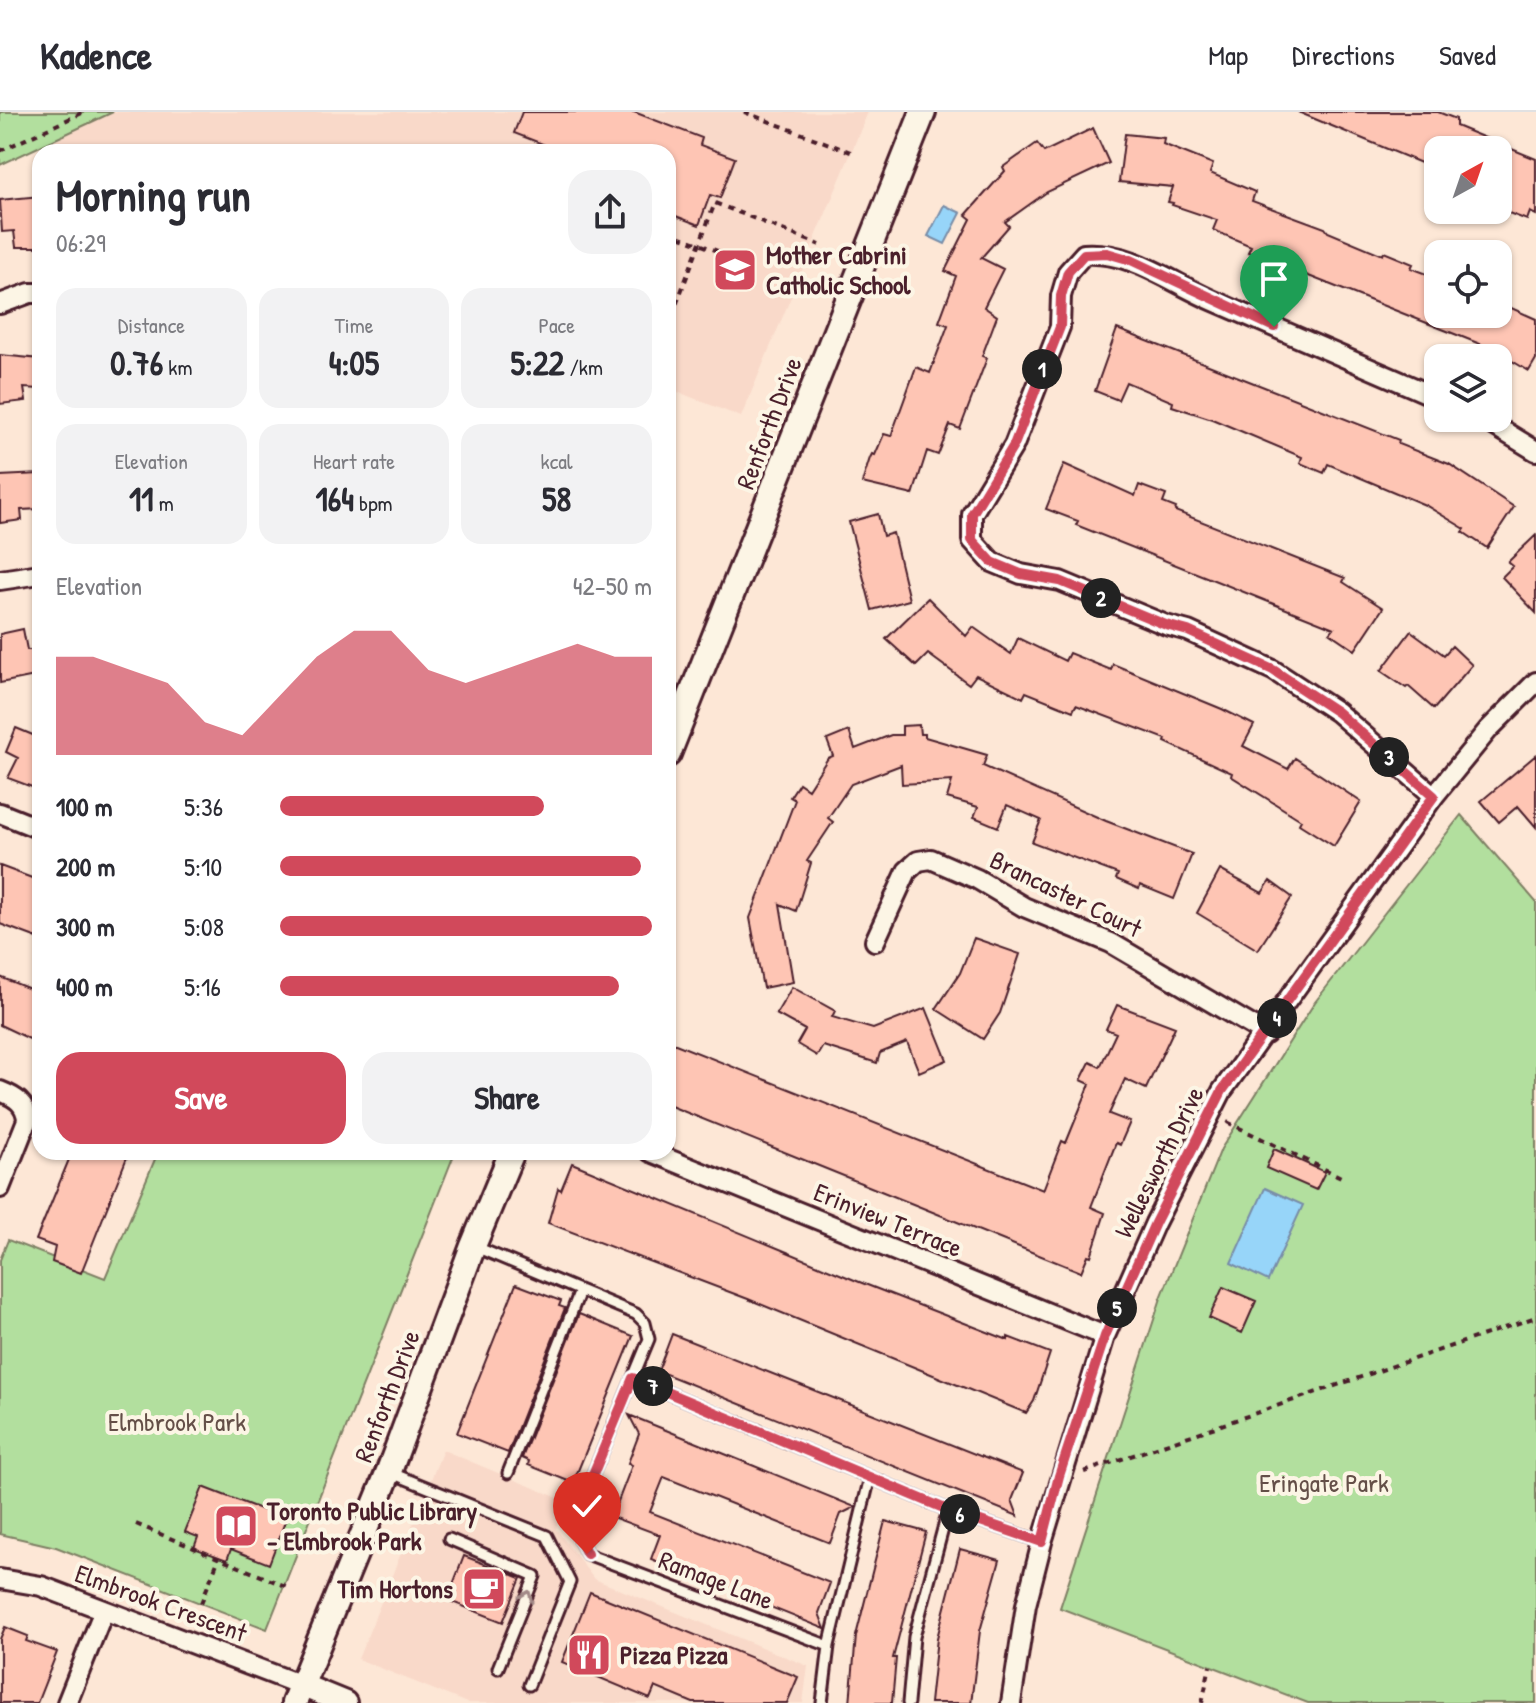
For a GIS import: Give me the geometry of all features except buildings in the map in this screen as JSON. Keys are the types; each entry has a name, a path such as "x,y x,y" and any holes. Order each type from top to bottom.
{"main road":[{"name":"Renforth Drive","path":"676,734 923,112"},
{"name":"Renforth Drive","path":"297,1694 389,1471 473,1246 509,1160"}],"street":[{"path":"1424,392 1192,291 1131,260 1107,253 1084,254 1068,272 1061,296 1060,327 1014,445 972,514 972,540 992,562 1021,574 1060,581 1166,625 1188,631 1273,670 1337,712 1434,796"},
{"path":"0,304 32,293"},
{"path":"1505,432 1536,451"},
{"path":"0,580 32,575"},
{"name":"Wellesworth Drive","path":"1011,1703 1026,1605 1042,1542 1059,1476 1105,1336 1155,1223 1210,1114 1222,1091 1266,1034 1434,796 1488,730 1536,682"},
{"path":"0,813 32,826"},
{"name":"Brancaster Court","path":"875,941 907,871 918,861 931,859 977,879 1024,907 1111,943 1266,1034"},
{"path":"0,1091 19,1100 27,1111 27,1120 0,1188"},
{"name":"Erinview Terrace","path":"671,1160 1105,1336"},
{"name":"Elmbrook Crescent","path":"0,1579 41,1586 104,1610 297,1694"},
{"path":"67,1703 104,1610"},
{"path":"297,1694 345,1703"}],"lane":[{"name":"Ramage Lane","path":"473,1246 636,1314 645,1323 649,1339 572,1525 587,1554 829,1646"},
{"path":"508,1473 580,1291"},
{"path":"633,1378 948,1510 1042,1542"},
{"path":"389,1471 547,1536 570,1582 529,1685"},
{"path":"822,1703 829,1646 870,1477"},
{"path":"908,1703 914,1637 948,1510"},
{"path":"449,1539 535,1576 498,1668"}],"path":[{"path":"0,151 84,112"},
{"path":"744,112 856,154"},
{"path":"676,306 715,203 820,245"},
{"path":"676,235 749,263"},
{"path":"1210,1114 1341,1177"},
{"path":"1059,1476 1081,1474 1536,1317"},
{"path":"136,1524 290,1588"},
{"path":"201,1603 219,1558"},
{"path":"1202,1703 1210,1666"}],"shaded area":[{"name":"Mother Cabrini Catholic School","path":"113,112 868,112 741,417 676,391 676,144 47,143"},
{"path":"443,1450 563,1500 556,1529 594,1579 808,1666 803,1703 467,1703 358,1659"}],"green space":[{"path":"0,112 113,112 45,144 32,144 32,150 0,165"},
{"name":"Eringate Park","path":"1461,815 1536,902 1536,1703 1308,1703 1060,1608 1161,1298 1221,1149 1315,1002"},
{"name":"Elmbrook Park","path":"155,1160 452,1160 267,1629 56,1547 0,1534 0,1260 8,1240 105,1278"}],"water":[{"path":"944,205 961,213 945,244 928,236"},
{"path":"1265,1188 1303,1205 1268,1281 1231,1263"}],"place":[{"name":"Mother Cabrini Catholic School","path":"735,270"},
{"name":"Toronto Public Library - Elmbrook Park","path":"236,1526"},
{"name":"Tim Hortons","path":"484,1589"},
{"name":"Pizza Pizza","path":"589,1655"}],"route":[{"path":"587,1554 572,1525 633,1378 948,1510 1042,1542 1059,1476 1105,1336 1155,1223 1222,1091 1266,1034 1434,796 1337,712 1273,670 1217,643 1060,581 1021,574 992,562 972,540 972,514 1014,445 1060,327 1061,296 1068,272 1084,254 1107,253 1131,260 1274,327"}]}
